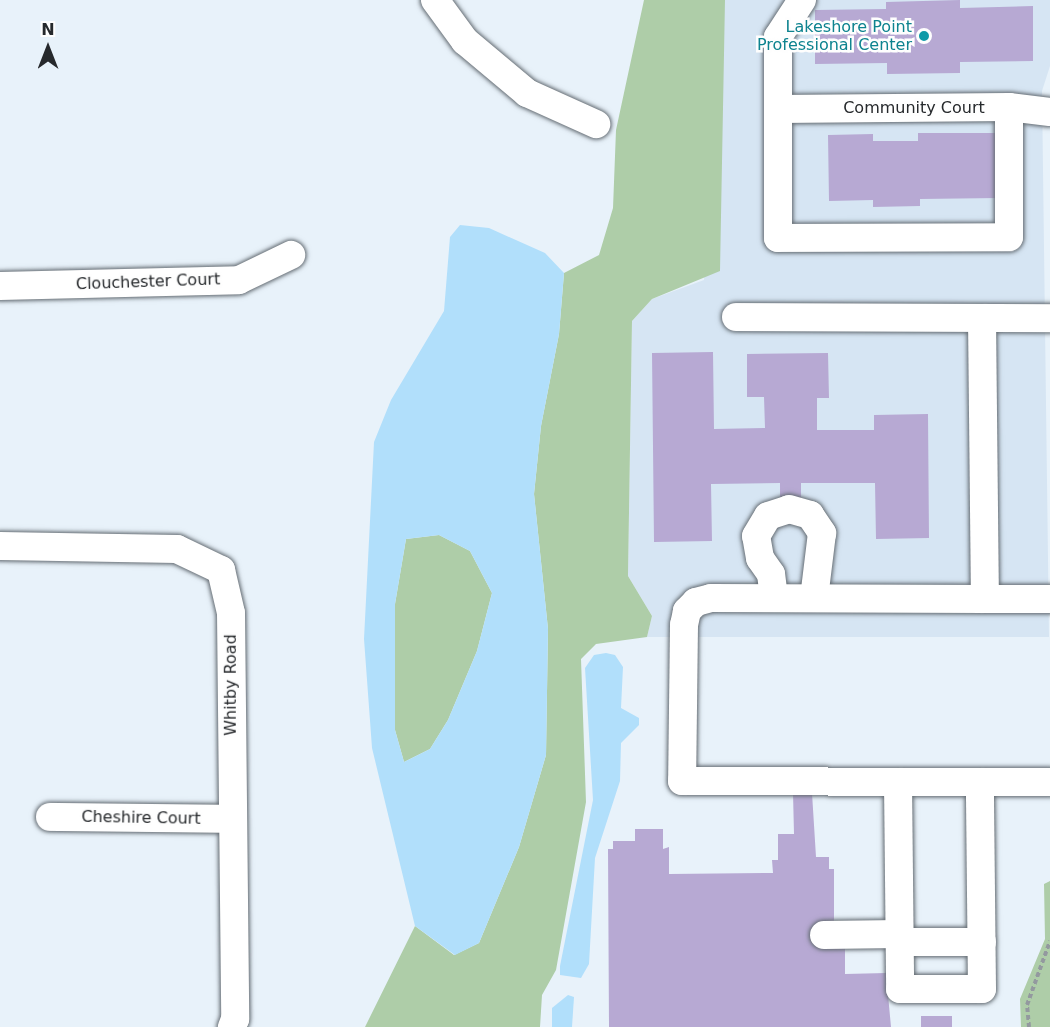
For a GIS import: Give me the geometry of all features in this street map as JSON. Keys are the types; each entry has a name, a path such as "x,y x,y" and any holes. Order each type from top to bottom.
{"street":[{"path":"435,0 465,41 526,93 596,124"},
{"path":"802,0 778,37 778,238 1009,237 1009,107"},
{"name":"Community Court","path":"778,109 1009,107 1050,112"},
{"name":"Clouchester Court","path":"0,286 239,280 291,255"},
{"path":"736,317 1050,318"},
{"path":"982,318 985,599"},
{"path":"774,598 771,574 760,558 756,536 768,516 789,509 810,515 822,533 814,598"},
{"name":"Whitby Road","path":"0,546 177,549 221,570 231,613 231,819 235,1019 232,1027"},
{"path":"1050,599 711,598 696,602 687,611 684,625 682,781 1050,782"},
{"path":"898,782 900,989 982,989 980,782"},
{"name":"Cheshire Court","path":"50,817 231,819"},
{"path":"824,935 982,942"}],"path":[{"path":"1029,1027 1027,1005 1050,941"}],"shaded area":[{"path":"722,0 1050,0 1050,66 1042,91 1049,637 647,637 652,616 628,576 632,321 652,299 704,280 720,91"}],"green space":[{"path":"644,0 725,0 720,271 652,299 632,321 628,576 652,616 647,637 596,644 581,659 586,802 556,970 542,995 540,1027 365,1027 415,926 454,955 479,943 519,847 546,755 548,629 534,494 541,426 559,334 564,273 599,255 613,208 616,130"},
{"path":"439,535 470,551 492,593 477,651 448,720 430,749 404,762 395,730 395,604 406,539"},
{"path":"1050,881 1050,1027 1021,1027 1020,999 1045,939 1044,884"}],"water":[{"path":"460,225 489,228 545,253 564,273 559,334 541,426 534,494 548,629 546,755 519,847 479,943 455,955 415,926 372,748 364,639 374,442 391,400 444,311 450,237","holes":["439,535 470,551 492,593 477,651 448,720 430,749 404,762 395,730 395,604 406,539"]},
{"path":"606,653 615,655 623,667 621,708 639,718 639,725 621,743 620,781 595,858 589,964 581,978 560,975 560,966 593,800 585,668 594,655"},
{"path":"568,995 574,997 572,1027 552,1027 552,1008"}],"building":[{"name":"Lakeshore Point Professional Center","path":"960,0 960,8 1033,6 1033,61 960,62 960,73 887,74 887,63 815,64 815,10 886,9 886,2"},
{"path":"918,133 997,133 998,198 920,199 920,206 873,207 873,200 829,201 828,135 873,134 873,141 918,141"},
{"path":"713,352 714,429 765,428 764,397 747,397 747,354 828,353 829,398 817,398 817,430 874,430 874,415 928,414 929,538 876,539 875,483 801,483 801,522 780,522 780,483 711,484 712,541 654,542 652,353"},
{"path":"793,793 812,793 816,857 829,857 829,869 834,869 834,928 845,944 845,974 886,973 891,1027 609,1027 608,849 613,849 613,841 635,841 635,829 663,829 663,849 669,847 669,874 773,873 772,860 778,860 778,834 794,834"},
{"path":"921,1016 952,1016 952,1027 921,1027"}],"place":[{"name":"Lakeshore Point Professional Center","path":"924,36"}]}
